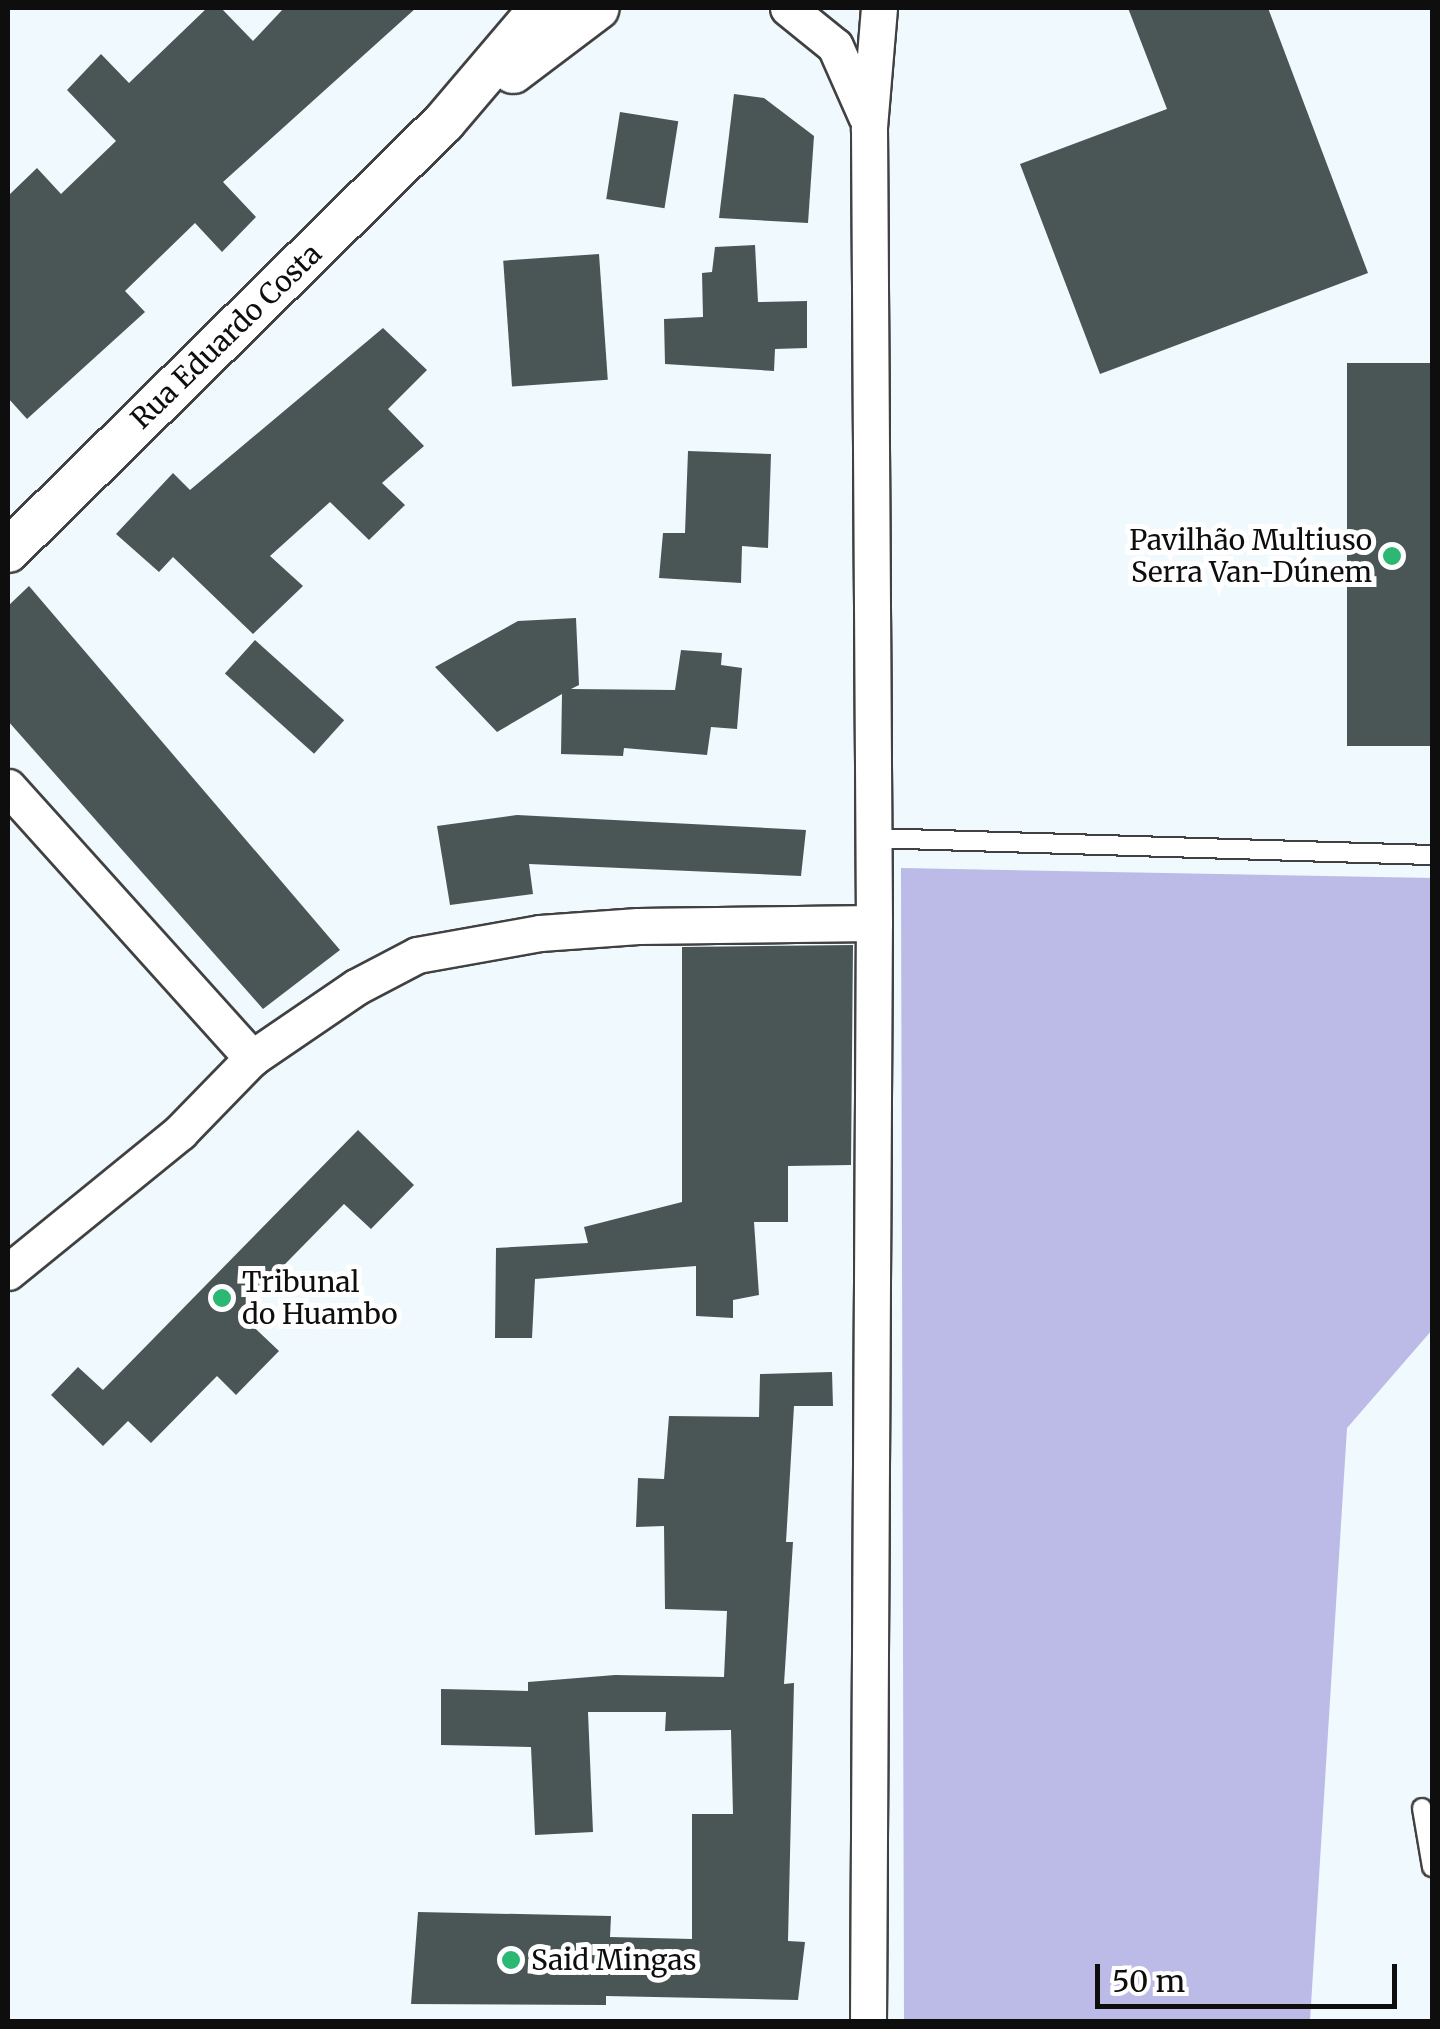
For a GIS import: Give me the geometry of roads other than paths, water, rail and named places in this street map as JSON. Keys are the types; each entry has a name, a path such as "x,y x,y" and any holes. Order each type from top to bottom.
{"street":[{"name":"Rua Eduardo Costa","path":"8,551 444,122 542,8"},
{"name":"Rua Eduardo Costa","path":"444,122 598,8"},
{"path":"788,8 835,46 869,127"},
{"path":"868,2022 874,923 869,127 879,8"},
{"path":"8,787 252,1058"},
{"path":"8,1272 180,1132 252,1058 356,987 417,955 540,933 638,926 874,923"}],"lane":[{"path":"871,838 1432,854"},
{"path":"1422,1808 1432,1867"}],"place":[{"name":"Pavilhão Multiuso Serra Van-Dúnem","path":"1392,556"},
{"name":"Tribunal do Huambo","path":"222,1298"},
{"name":"Said Mingas","path":"511,1960"}]}
